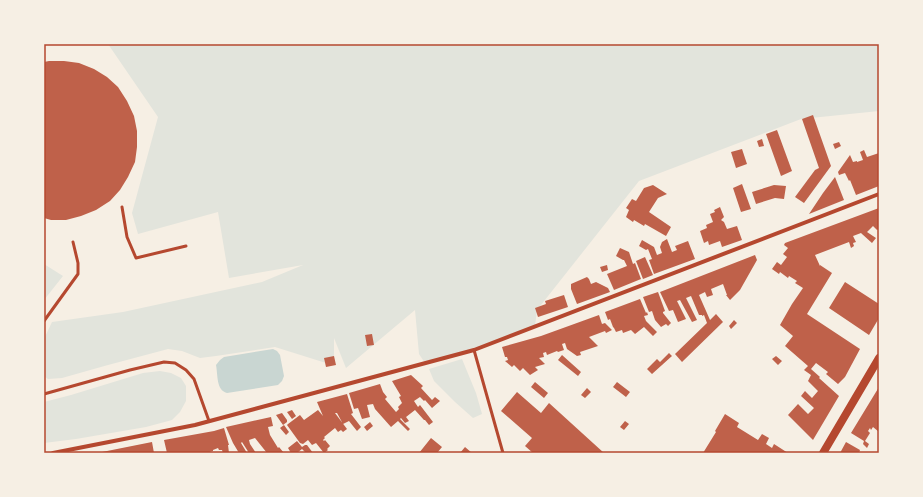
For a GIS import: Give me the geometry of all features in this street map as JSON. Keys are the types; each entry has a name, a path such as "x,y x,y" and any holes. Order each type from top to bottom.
{"main road":[{"path":"823,453 879,358"}],"street":[{"path":"53,453 195,425 474,350 879,194"}],"lane":[{"path":"122,207 127,237 136,258 186,246"},
{"path":"44,321 78,274 78,263 73,242"},
{"path":"474,350 503,453"},
{"path":"44,394 164,362 176,363 186,370 194,379 209,421"}],"shaded area":[{"path":"108,44 879,44 879,111 801,119 639,181 537,310 535,326 474,350 425,363 419,354 415,310 346,368 334,338 334,360 326,363 275,347 200,358 182,351 168,349 62,378 48,379 44,376 44,339 52,322 123,312 262,282 303,265 229,278 218,212 138,234 132,213 158,117"},
{"path":"44,264 63,276 44,300"},
{"path":"273,349 280,355 284,376 278,385 227,393 221,389 218,382 216,365 220,360 224,357"},
{"path":"462,359 476,393 482,414 473,418 434,381 429,369"},
{"path":"160,371 171,373 181,378 186,386 186,401 180,412 172,420 146,427 44,443 44,402 143,373"}],"building":[{"path":"44,62 79,63 94,69 107,77 118,87 127,101 134,116 137,131 135,162 120,190 110,201 96,210 66,220 51,220 44,218"},
{"path":"813,115 831,166 804,203 795,197 815,170 819,168 802,119"},
{"path":"777,130 792,171 781,176 766,134"},
{"path":"762,139 764,146 759,147 757,141"},
{"path":"839,142 841,146 835,149 833,144"},
{"path":"742,149 747,164 736,168 731,152"},
{"path":"864,150 867,157 879,153 879,186 856,195 850,180 849,181 845,173 839,175 838,172 850,155 853,162 863,160 860,152"},
{"path":"835,177 844,200 809,214 823,193"},
{"path":"742,184 751,209 741,212 733,188"},
{"path":"653,185 667,194 658,198 649,212 671,227 666,236 645,224 644,226 634,220 633,222 626,217 629,210 626,208 632,199 636,201 644,188"},
{"path":"774,185 786,186 784,199 775,198 756,204 752,192"},
{"path":"720,207 724,217 721,220 724,222 727,229 737,226 742,240 722,247 720,241 709,245 708,241 704,243 700,231 707,228 706,225 713,222 710,214 715,212 714,210"},
{"path":"879,208 879,229 877,230 873,226 867,232 876,238 872,243 861,233 853,236 856,242 853,243 854,246 851,248 849,242 815,255 820,266 832,273 807,314 860,349 845,377 838,384 826,374 828,372 816,363 811,369 839,396 813,440 788,415 798,404 808,414 814,408 801,396 805,391 812,398 818,391 808,381 811,375 804,370 808,366 785,346 793,336 780,325 803,288 795,283 797,281 789,276 788,278 780,272 779,274 772,269 777,262 781,265 787,257 783,254 788,248 784,245 785,243"},
{"path":"667,239 672,252 677,250 675,246 688,241 695,259 654,274 649,260 652,259 648,249 646,250 639,246 642,240 654,247 657,255 662,253 660,247 662,242"},
{"path":"620,248 629,252 633,264 635,263 641,279 614,290 607,274 627,266 624,260 616,256"},
{"path":"755,255 757,260 740,290 730,300 726,295 723,284 711,289 713,295 707,297 705,292 699,295 710,320 716,314 723,322 682,362 675,354 707,323 704,315 699,315 691,296 686,298 697,320 692,322 680,300 677,301 686,319 678,322 673,310 669,311 660,292"},
{"path":"645,257 653,275 643,279 636,261"},
{"path":"607,265 608,270 602,272 600,267"},
{"path":"587,277 591,284 596,282 608,288 610,292 577,304 571,289 571,284"},
{"path":"845,282 879,304 879,318 869,335 829,308"},
{"path":"658,292 665,311 663,313 671,323 668,326 666,324 661,327 655,320 652,311 649,312 643,297"},
{"path":"564,295 568,307 538,317 535,308 546,304 545,301"},
{"path":"640,299 648,315 644,316 646,321 657,332 653,336 644,327 635,334 631,330 623,333 622,330 616,332 610,319 608,320 605,312"},
{"path":"599,315 602,324 605,323 612,330 589,337 598,346 580,352 581,355 577,356 567,349 565,343 562,344 564,350 547,355 546,352 543,353 544,357 539,358 545,364 535,367 538,370 530,375 523,368 520,371 514,365 512,367 505,361 508,360 507,357 505,357 502,347 541,336"},
{"path":"734,320 737,323 731,329 729,326"},
{"path":"372,334 374,345 367,346 365,335"},
{"path":"669,353 672,356 652,374 647,369 657,359 660,362"},
{"path":"562,355 581,372 578,376 558,360"},
{"path":"334,356 336,365 326,367 324,358"},
{"path":"776,356 782,361 778,365 772,359"},
{"path":"411,375 423,386 421,388 432,400 435,397 440,401 432,408 420,397 414,401 418,407 420,405 433,422 429,425 415,410 406,417 409,421 405,423 401,418 400,419 410,429 408,431 398,421 391,427 375,409 373,404 367,405 370,417 362,419 358,408 354,409 349,393 380,384 387,397 385,399 396,412 402,403 399,397 401,396 392,381"},
{"path":"535,382 548,393 544,398 531,387"},
{"path":"617,382 630,392 626,397 613,387"},
{"path":"879,387 879,432 873,427 871,430 870,428 868,431 870,433 865,441 869,444 867,448 863,444 864,441 851,433"},
{"path":"587,388 591,392 585,398 581,395"},
{"path":"517,392 541,413 549,403 604,453 533,453 525,446 532,438 501,411"},
{"path":"347,394 353,413 351,414 361,427 357,431 349,421 343,424 347,429 343,432 341,430 338,432 335,428 324,437 325,438 323,440 325,440 330,446 324,453 316,443 312,445 308,440 303,444 300,443 287,425 300,415 304,420 318,410 323,416 317,402"},
{"path":"292,410 296,416 292,419 287,412"},
{"path":"282,413 287,420 287,422 283,425 276,415"},
{"path":"725,414 739,423 737,427 758,440 762,434 769,438 766,444 772,448 774,444 788,453 703,453"},
{"path":"271,417 273,426 268,427 270,435 278,448 279,447 284,453 267,453 255,438 249,440 256,453 249,453 242,442 241,443 247,453 239,453 226,427"},
{"path":"625,421 629,424 624,430 620,427"},
{"path":"370,422 373,426 367,431 364,427"},
{"path":"284,425 289,432 286,435 280,428"},
{"path":"224,428 229,445 229,453 223,453 222,450 219,450 218,448 206,453 167,453 164,440"},
{"path":"431,438 442,447 437,453 419,453"},
{"path":"297,441 302,447 307,445 313,453 306,453 302,449 297,453 291,453 288,448"},
{"path":"152,442 154,453 102,453 102,452"},
{"path":"846,442 860,450 859,453 840,453"},
{"path":"465,447 472,453 460,453"}]}
